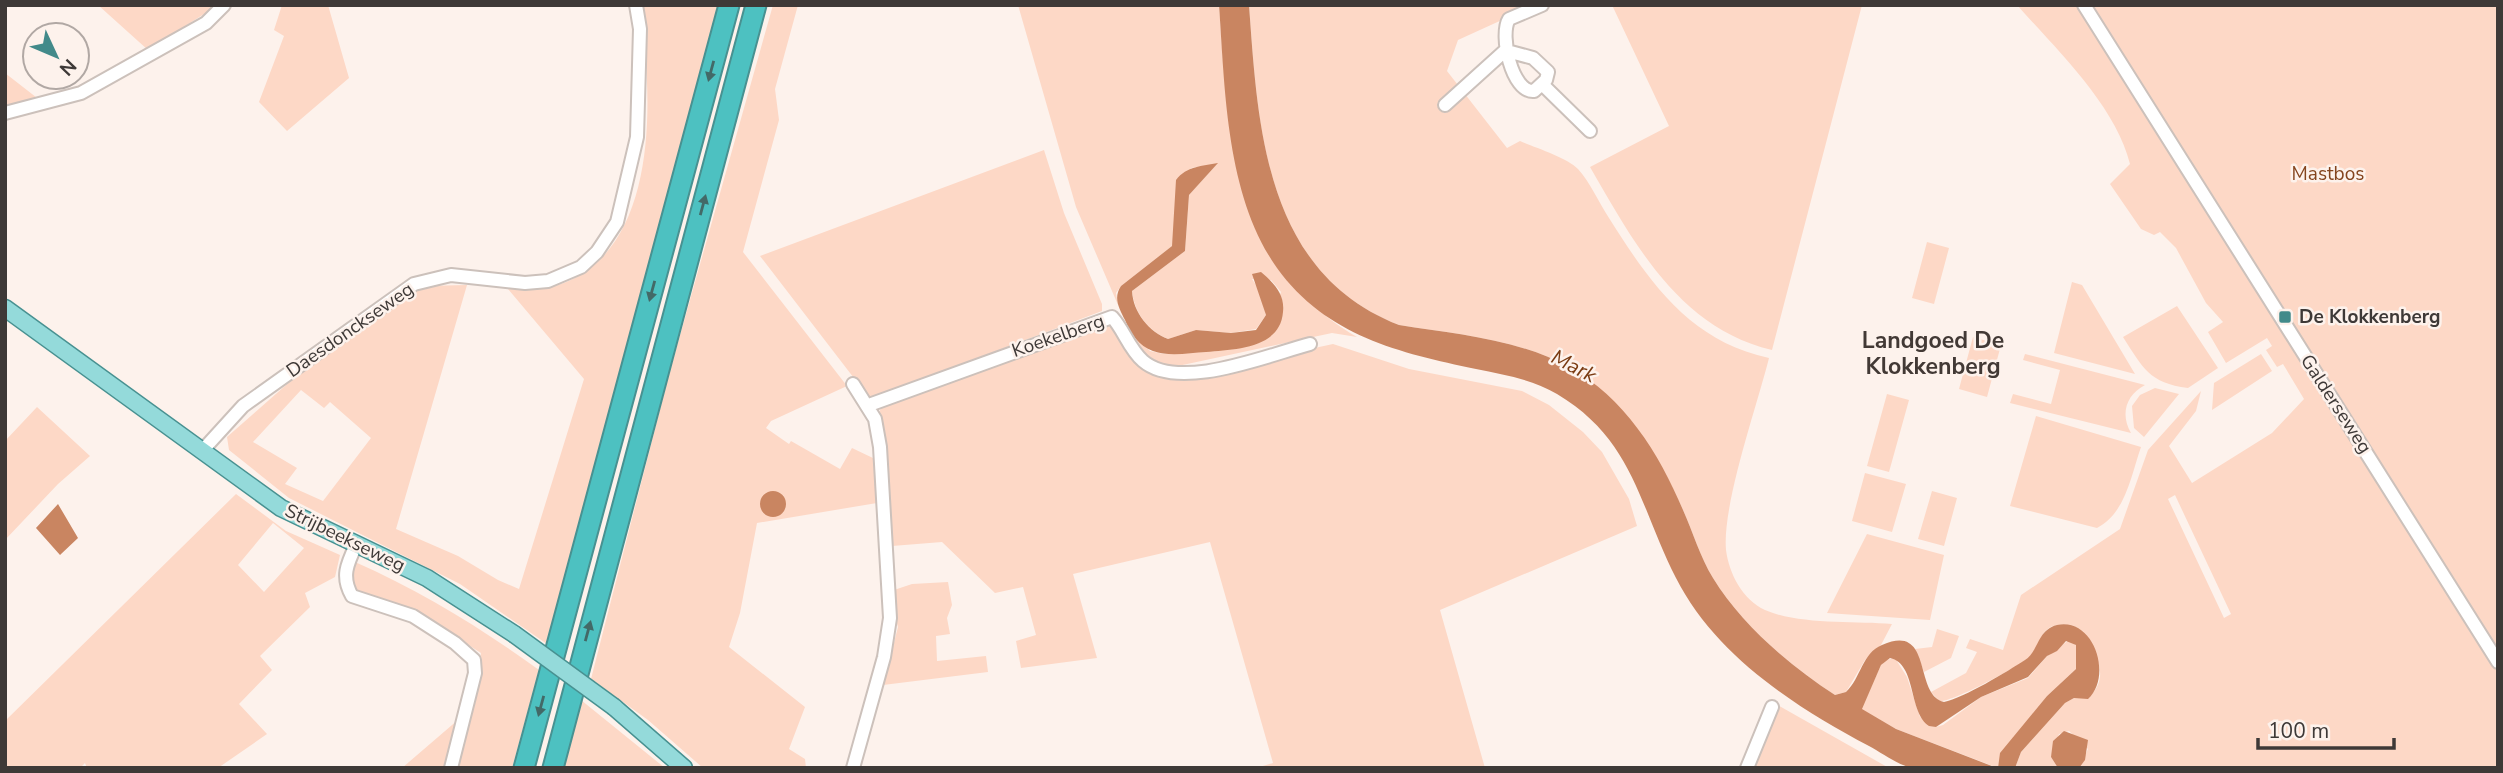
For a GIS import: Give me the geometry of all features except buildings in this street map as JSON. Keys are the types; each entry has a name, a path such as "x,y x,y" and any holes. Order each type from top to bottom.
{"highway":[{"path":"524,768 729,5"},
{"path":"553,768 756,5"}],"main road":[{"name":"Strijbeekseweg","path":"5,308 108,379 281,508 427,578 514,634 614,707 684,768"}],"street":[{"path":"5,113 58,102 100,84 206,23 224,5"},
{"name":"Daesdonckseweg","path":"202,451 243,406 414,284 451,275 525,283 548,281 581,267 597,253 617,222 637,137 640,29 636,5"},
{"path":"1507,50 1533,58 1544,66 1548,76 1532,93 1525,89 1515,76 1507,50 1504,29 1509,19 1542,5"},
{"name":"Galderseweg","path":"2084,5 2498,662"},
{"path":"1445,105 1507,50"},
{"path":"1542,84 1590,131"},
{"name":"Koekelberg","path":"869,405 1112,317 1143,360 1163,372 1198,373 1310,344"},
{"path":"853,384 869,405 875,419 880,447 890,618 884,657 853,768"},
{"path":"356,545 347,564 344,582 352,596 413,616 455,643 474,660 475,673 451,768"},
{"path":"1747,768 1772,707"}],"green space":[{"path":"98,5 218,5 148,50"},
{"path":"282,5 328,5 349,78 287,131 259,102 284,36 274,30"},
{"path":"639,5 724,5 547,644 460,584 289,498 229,450 227,437 302,371 409,295 425,286 467,285 396,529 458,556 519,589 584,379 508,289 542,288 561,284 594,265 618,237 634,202 643,163 647,121 644,40","holes":["301,390 324,408 330,402 371,438 323,501 285,484 297,468 253,442"]},
{"path":"773,5 798,5 775,89 779,120 743,252 847,386 771,421 766,428 789,444 791,441 840,469 852,448 875,459 877,503 757,523 740,613 729,647 805,707 789,749 805,759 806,768 703,768 648,720 591,679 668,378"},
{"path":"1018,5 1219,5 1227,101 1234,147 1244,192 1261,234 1284,273 1316,307 1357,337 1332,333 1178,366 1161,363 1148,356 1129,330 1150,351 1164,354 1259,343 1281,292 1271,280 1252,279 1260,291 1266,315 1256,329 1231,333 1196,330 1168,339 1148,326 1139,313 1132,291 1185,251 1189,195 1217,164 1191,168 1172,246 1121,286 1116,293 1118,305 1076,207"},
{"path":"1249,5 1535,5 1458,40 1447,71 1507,148 1520,141 1559,157 1578,169 1640,265 1675,306 1694,323 1741,350 1769,358 1729,508 1726,531 1728,559 1738,585 1750,600 1765,610 1810,620 1892,624 1881,645 1865,660 1846,692 1835,695 1801,671 1768,643 1738,612 1708,570 1663,469 1621,411 1587,379 1569,367 1529,350 1464,335 1399,325 1354,301 1320,270 1295,234 1277,192 1265,147 1257,100"},
{"path":"1612,5 1862,5 1772,350 1739,339 1711,323 1685,302 1642,253 1590,167 1669,126"},
{"name":"Mastbos","path":"2017,5 2498,5 2498,768 2079,768 2088,749 2069,731 2059,734 2051,757 2058,768 2015,768 2021,752 2065,703 2074,698 2088,698 2096,689 2100,679 2098,661 2074,626 2053,626 2042,635 2026,660 1969,691 1939,701 1931,692 1966,673 1977,652 1966,648 1970,639 2003,650 2021,595 2120,529 2148,450 2201,391 2196,411 2169,446 2192,483 2272,433 2304,399 2283,364 2277,367 2266,350 2272,346 2267,338 2226,363 2208,332 2223,322 2206,303 2176,248 2160,232 2154,235 2141,229 2110,184 2130,164 2112,121 2083,79","holes":["2175,495 2231,614 2224,618 2168,499"]},
{"path":"5,73 21,85 21,91 28,91 41,101 5,109"},
{"path":"1044,150 1064,213 1102,304 1102,311 870,399 760,256"},
{"path":"1927,242 1949,248 1934,304 1912,298"},
{"path":"2072,282 2082,285 2135,374 2054,353"},
{"path":"2177,306 2218,368 2188,388 2164,382 2148,372 2123,337"},
{"path":"1108,324 1143,367 1163,376 1178,378 1333,344 1409,369 1522,391 1549,405 1583,432 1602,452 1629,499 1637,526 1440,610 1485,768 1256,768 1273,763 1210,542 1073,574 1097,658 1021,668 1016,641 1036,635 1023,587 995,593 942,542 892,546 886,444 879,413 881,408"},
{"path":"1973,337 2001,345 1987,397 1959,389"},
{"path":"2025,354 2145,385 2133,394 2127,406 2126,419 2131,433 2010,403 2013,394 2051,404 2060,370 2023,360"},
{"path":"2261,354 2272,371 2212,410 2214,383"},
{"path":"2155,388 2179,394 2144,437 2134,428 2132,406 2140,395"},
{"path":"1887,394 1909,400 1889,472 1867,466"},
{"path":"37,407 90,456 58,484 5,540 5,441"},
{"path":"2036,416 2141,447 2121,503 2115,513 2097,528 2010,506"},
{"path":"1865,473 1906,484 1892,532 1852,521"},
{"path":"1932,491 1957,498 1944,546 1918,539"},
{"path":"236,494 286,531 340,555 335,577 305,593 310,607 260,656 272,670 239,704 267,734 218,768 87,768 85,763 80,768 5,768 5,721","holes":["273,523 304,548 264,592 238,565"]},
{"path":"1867,534 1944,555 1930,620 1827,613"},
{"path":"355,562 450,611 539,670 512,768 457,768 472,711 470,704 481,653 415,611 355,590 350,579"},
{"path":"948,582 952,605 947,618 950,634 936,636 937,661 986,656 988,672 883,685 898,627 894,614 894,590 912,584"},
{"path":"1937,629 1959,636 1951,658 1924,672 1915,649 1932,647"},
{"path":"2069,640 2076,645 2076,669 2047,696 2001,754 1998,768 1896,729 1861,709 1881,665 1886,660 1895,658 1907,677 1920,717 1936,727 1943,725 1981,697 2028,678 2047,656"},
{"path":"581,700 665,768 563,768"},
{"path":"1776,704 1889,768 1749,768"},
{"path":"459,719 446,768 402,768"}],"shaded area":[{"path":"1219,5 1249,5 1257,100 1265,147 1277,192 1295,233 1320,270 1354,301 1399,325 1486,339 1529,350 1569,367 1607,394 1638,428 1663,468 1704,562 1724,595 1752,628 1801,671 1835,695 1846,692 1875,649 1898,641 1909,643 1921,662 1929,687 1935,697 1944,702 1974,690 2025,660 2050,628 2070,625 2081,630 2096,650 2099,677 2088,699 2074,698 2065,703 2021,752 2015,768 1998,768 2000,753 2047,696 2076,669 2076,645 2066,641 2057,651 2047,656 2028,677 1981,697 1936,727 1929,726 1922,719 1905,669 1890,658 1881,665 1862,709 1896,729 1997,768 1922,769 1901,764 1841,731 1759,676 1712,631 1692,606 1663,551 1632,476 1603,432 1583,412 1557,394 1528,381 1420,356 1366,338 1341,326 1318,310 1277,268 1260,240 1238,176 1223,72"},
{"path":"1218,163 1189,195 1185,251 1132,291 1135,306 1154,332 1168,339 1196,330 1231,333 1256,330 1266,315 1252,274 1261,272 1280,294 1283,312 1280,324 1265,340 1242,348 1179,354 1153,351 1139,342 1130,330 1117,295 1121,286 1172,246 1176,180 1190,169"},
{"path":"773,491 782,495 786,504 782,513 773,517 764,513 760,504 764,495"},
{"path":"58,504 78,538 60,555 36,528"},
{"path":"2064,731 2088,740 2085,760 2079,768 2058,768 2051,757 2053,741"}],"place":[{"name":"De Klokkenberg","path":"2285,317"}],"district":[{"name":"Landgoed De Klokkenberg","path":"1933,353"}],"water label":[{"name":"Mark","path":"1574,366"}]}
